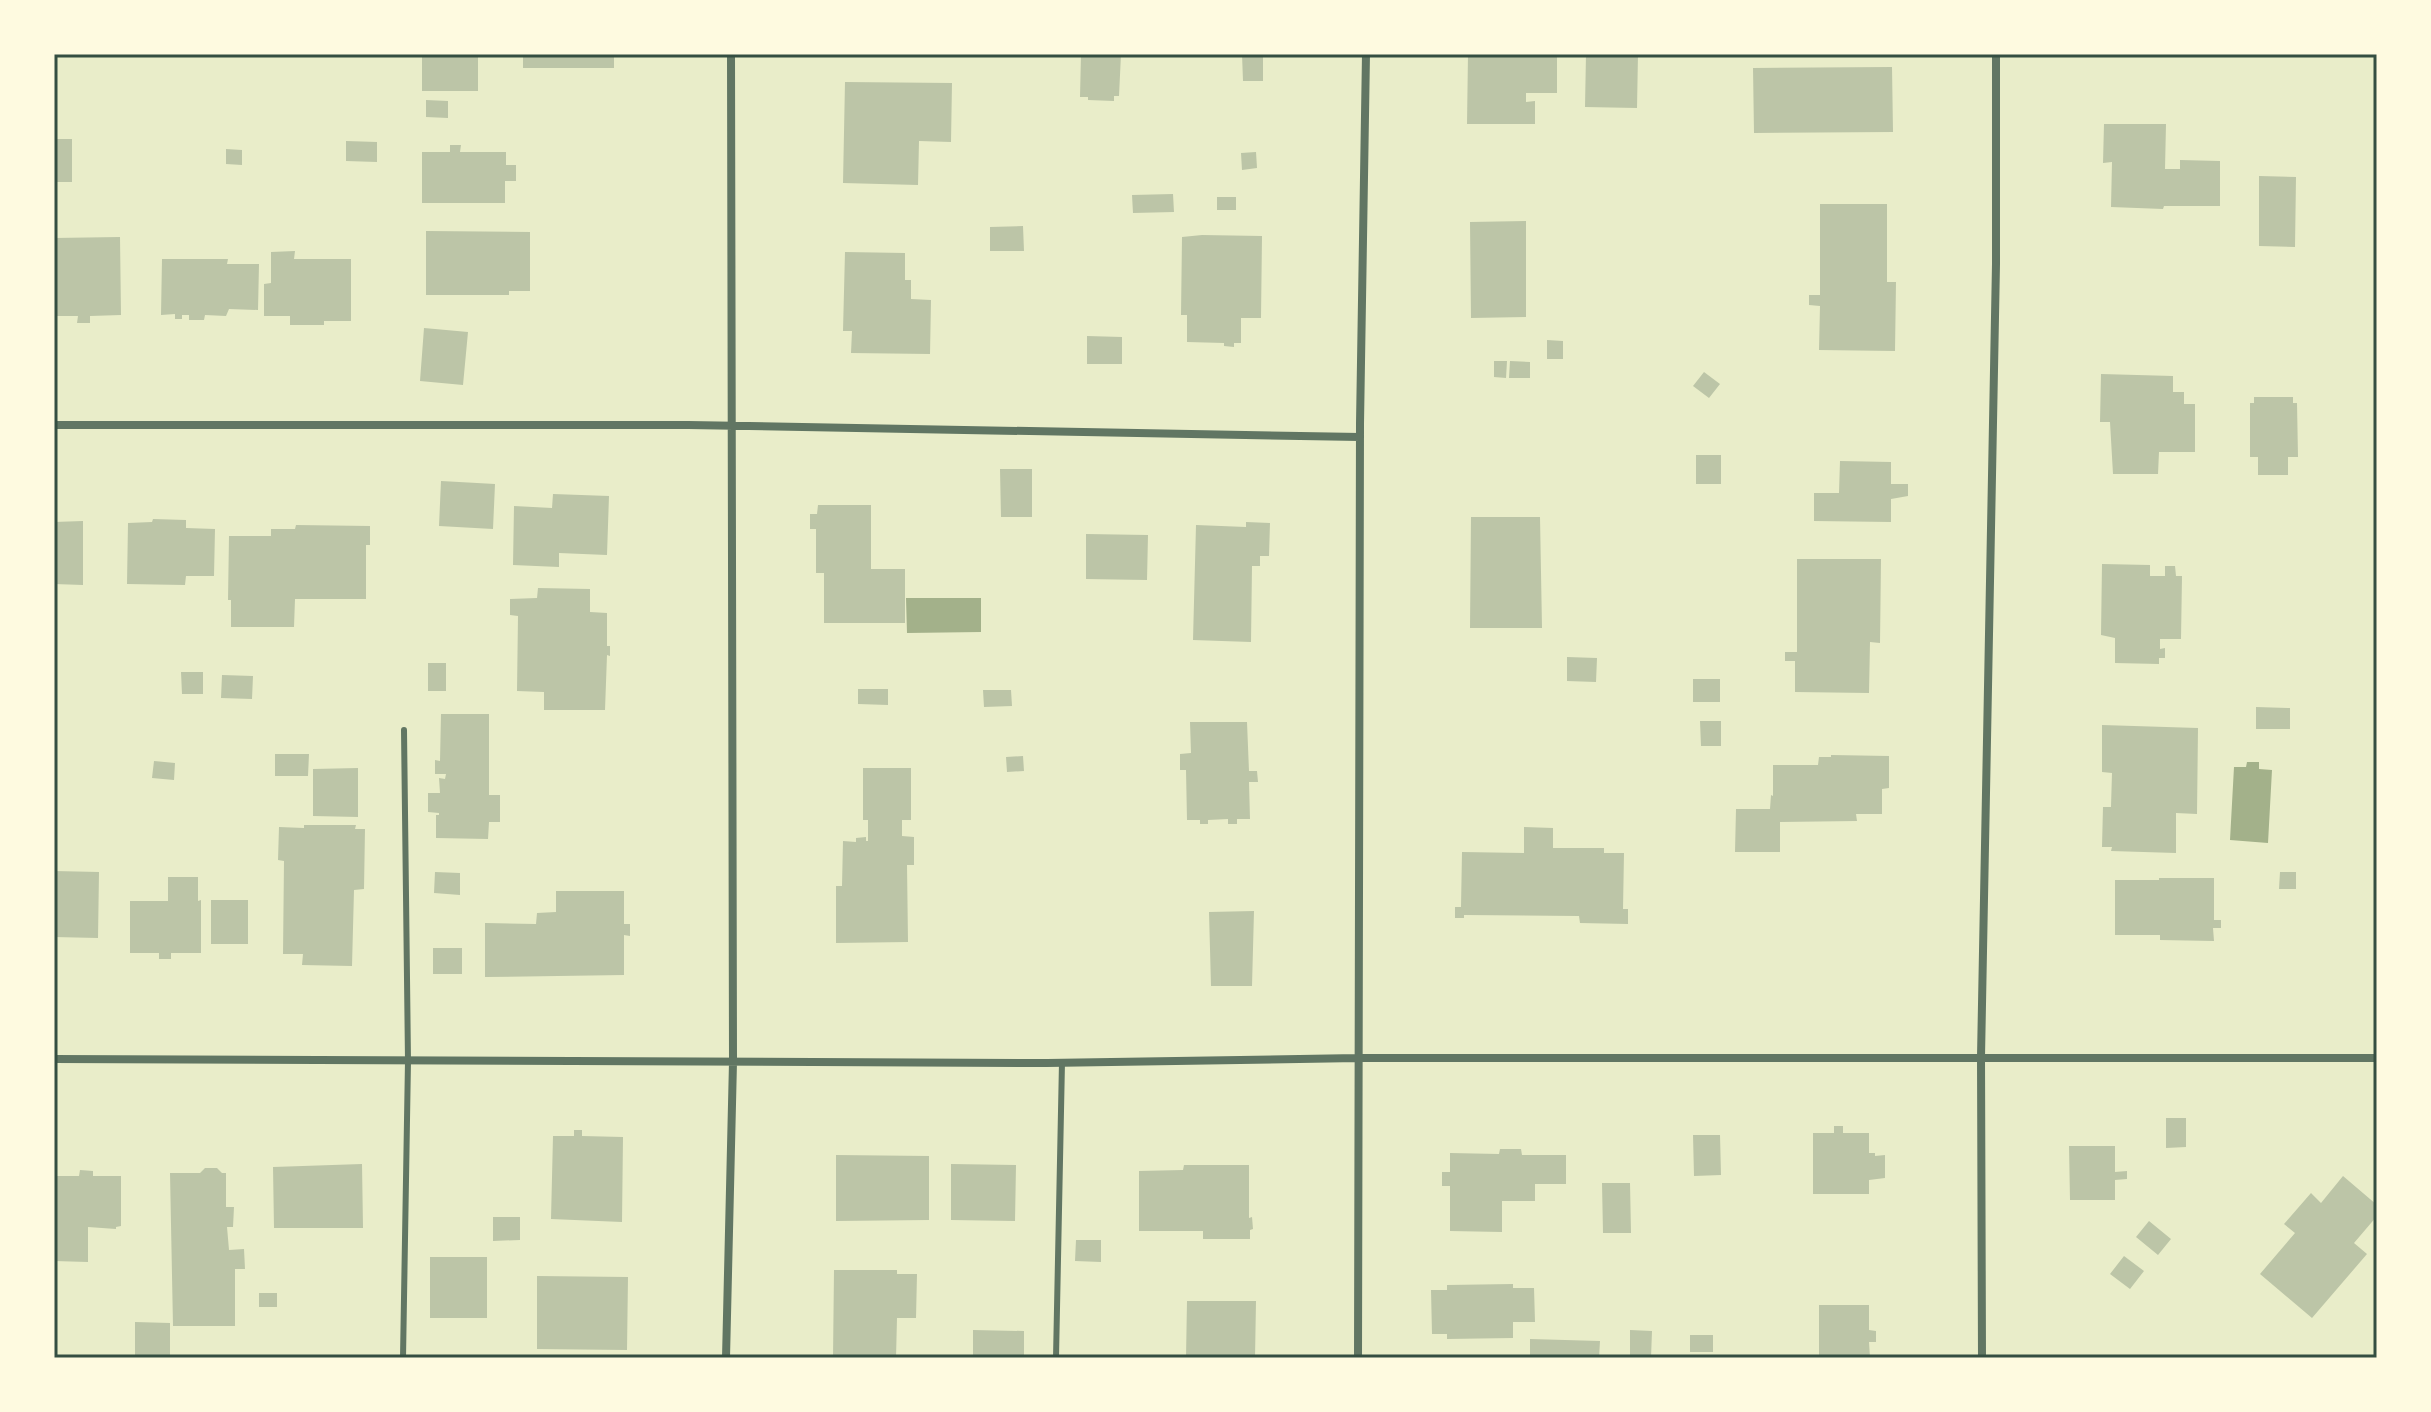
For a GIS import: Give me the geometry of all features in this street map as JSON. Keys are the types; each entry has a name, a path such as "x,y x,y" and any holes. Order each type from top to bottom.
{"street":[{"path":"726,1358 733,1062 731,54"},
{"path":"1358,1358 1360,437 1366,54"},
{"path":"1982,1358 1981,1057 1996,264 1996,54"},
{"path":"54,425 730,426 1360,437"},
{"path":"54,1059 1062,1062 1358,1058 2377,1058"}],"lane":[{"path":"403,1358 408,1061 404,730"},
{"path":"1056,1358 1062,1062"}],"shaded area":[{"path":"906,598 981,598 981,632 907,633"},
{"path":"2247,762 2259,762 2259,769 2272,770 2268,843 2230,840 2234,767 2246,767"}],"building":[{"path":"422,54 478,54 478,91 422,91"},
{"path":"523,54 614,54 614,68 523,68"},
{"path":"1081,54 1121,54 1119,96 1114,96 1114,101 1080,97"},
{"path":"1242,54 1263,54 1263,81 1243,81"},
{"path":"1468,54 1557,54 1557,93 1526,93 1526,102 1535,101 1535,124 1467,124"},
{"path":"1586,54 1638,54 1637,108 1585,107"},
{"path":"1892,67 1893,132 1754,133 1753,68"},
{"path":"845,82 952,83 951,142 919,141 918,185 843,183"},
{"path":"426,100 448,101 448,118 426,117"},
{"path":"2104,124 2166,124 2165,169 2180,169 2180,160 2220,161 2220,206 2164,206 2163,209 2111,207 2112,162 2103,163"},
{"path":"54,139 72,139 72,182 54,182"},
{"path":"346,141 377,142 377,162 346,161"},
{"path":"450,145 461,145 460,152 506,152 506,165 516,165 516,181 505,181 505,203 422,203 422,152 450,152"},
{"path":"226,149 242,150 242,165 226,164"},
{"path":"1256,152 1257,168 1242,170 1241,153"},
{"path":"2259,176 2296,177 2295,247 2259,246"},
{"path":"1173,194 1174,212 1133,213 1132,195"},
{"path":"1217,197 1236,197 1236,210 1217,210"},
{"path":"1820,204 1887,204 1887,282 1896,282 1895,351 1819,350 1820,306 1809,305 1809,295 1820,295"},
{"path":"1526,221 1526,317 1471,318 1470,222"},
{"path":"1023,226 1024,251 990,251 990,227"},
{"path":"426,231 530,232 530,291 509,291 509,295 426,295"},
{"path":"1262,236 1261,318 1241,318 1241,343 1234,343 1234,347 1224,346 1224,343 1187,342 1187,315 1181,315 1182,237"},
{"path":"120,237 121,315 90,316 90,323 77,323 78,316 54,316 54,238"},
{"path":"295,251 294,259 351,259 351,321 290,325 290,316 264,316 264,284 271,283 271,252"},
{"path":"845,252 905,253 905,280 911,280 911,299 931,300 930,354 851,353 852,331 843,331"},
{"path":"162,259 228,259 227,264 259,264 258,310 229,309 226,316 205,315 204,320 189,320 189,315 175,319 175,314 161,315"},
{"path":"424,328 468,332 463,385 420,381"},
{"path":"1087,336 1122,337 1122,364 1087,364"},
{"path":"1547,340 1563,341 1563,359 1547,359"},
{"path":"1494,361 1507,361 1506,378 1494,377"},
{"path":"1510,361 1530,362 1530,378 1509,378"},
{"path":"1704,372 1720,384 1709,398 1693,386"},
{"path":"2101,374 2173,376 2173,392 2184,392 2184,404 2195,404 2195,452 2159,452 2158,474 2113,474 2110,422 2100,422"},
{"path":"2254,397 2293,397 2293,403 2297,403 2298,457 2288,457 2288,475 2258,475 2258,457 2250,457 2250,403 2254,403"},
{"path":"1696,455 1721,455 1721,484 1696,484"},
{"path":"1840,461 1891,462 1891,484 1908,484 1908,496 1891,499 1891,522 1814,521 1814,493 1839,493"},
{"path":"1000,469 1032,469 1032,517 1001,517"},
{"path":"441,481 495,484 493,529 439,526"},
{"path":"553,494 609,496 607,555 559,553 559,567 513,565 514,506 552,508"},
{"path":"818,505 871,505 871,569 905,569 905,623 824,623 824,573 816,573 816,529 810,529 810,514 817,514"},
{"path":"1471,517 1540,517 1542,628 1470,628"},
{"path":"153,519 186,520 186,528 215,529 214,576 186,576 185,585 127,584 128,523 152,522"},
{"path":"83,521 83,585 54,584 54,522"},
{"path":"1246,522 1270,523 1269,556 1260,556 1260,566 1252,566 1251,642 1193,640 1196,525 1246,527"},
{"path":"296,525 370,526 370,545 366,545 366,599 295,599 294,627 231,627 231,600 228,600 229,536 271,536 271,529 295,529"},
{"path":"1086,534 1148,535 1147,580 1086,579"},
{"path":"1797,559 1881,559 1880,643 1870,642 1869,693 1795,692 1795,661 1785,661 1785,652 1797,652"},
{"path":"2102,564 2150,565 2150,576 2165,576 2165,566 2175,566 2176,576 2182,576 2181,639 2160,639 2160,649 2165,648 2165,658 2159,658 2159,664 2115,663 2115,638 2101,635"},
{"path":"538,588 590,589 590,612 607,613 610,656 607,655 605,710 544,710 544,692 517,691 518,616 510,615 510,599 537,598"},
{"path":"1567,657 1597,658 1596,682 1567,681"},
{"path":"428,663 446,663 446,691 428,691"},
{"path":"181,672 203,672 203,694 182,694"},
{"path":"222,675 253,676 252,699 221,698"},
{"path":"1693,679 1720,679 1720,702 1693,702"},
{"path":"858,689 888,689 888,705 858,704"},
{"path":"983,690 1011,690 1012,706 984,707"},
{"path":"2256,707 2290,708 2290,729 2256,729"},
{"path":"441,714 489,714 489,795 500,795 500,822 489,822 488,839 436,838 436,815 439,813 428,812 428,793 440,793 439,778 445,779 446,774 435,774 435,760 440,761"},
{"path":"1700,721 1721,721 1721,746 1701,746"},
{"path":"1190,722 1247,722 1249,771 1257,771 1258,782 1249,782 1250,819 1237,819 1237,824 1228,824 1228,819 1208,820 1208,824 1200,824 1200,820 1187,820 1186,770 1180,770 1180,754 1191,753"},
{"path":"2102,725 2198,728 2197,814 2176,813 2176,853 2111,851 2112,847 2102,847 2103,807 2111,807 2112,773 2102,772"},
{"path":"275,754 309,754 308,776 275,776"},
{"path":"1023,756 1024,771 1007,772 1006,757"},
{"path":"1889,756 1889,788 1882,789 1882,814 1856,814 1857,821 1780,822 1780,852 1735,852 1736,809 1770,809 1773,765 1818,765 1819,757"},
{"path":"154,761 175,763 174,780 152,778"},
{"path":"358,768 358,817 313,816 313,769"},
{"path":"863,768 911,768 911,820 902,820 902,836 914,837 914,865 907,865 908,942 836,943 836,886 842,886 843,841 856,842 856,838 866,837 868,841 868,820 863,820"},
{"path":"304,825 356,825 355,829 365,829 364,889 354,890 352,966 302,965 303,954 283,954 284,861 278,860 279,827 304,828"},
{"path":"1524,827 1553,828 1553,848 1604,848 1604,853 1624,853 1623,909 1628,909 1628,924 1580,923 1579,916 1464,915 1464,918 1455,918 1455,907 1461,907 1462,852 1524,853"},
{"path":"54,871 99,872 98,938 54,937"},
{"path":"435,872 460,873 460,895 434,893"},
{"path":"2280,872 2296,872 2296,889 2279,889"},
{"path":"168,877 198,877 201,953 171,953 171,959 159,959 159,953 130,953 130,901 168,901"},
{"path":"2214,878 2214,920 2221,920 2221,928 2213,928 2214,941 2160,940 2160,935 2115,935 2115,880"},
{"path":"556,891 624,891 624,924 630,924 630,936 624,935 624,975 485,977 485,923 536,924 537,913 556,912"},
{"path":"211,900 248,900 248,944 211,944"},
{"path":"1254,911 1252,986 1211,986 1209,912"},
{"path":"433,948 462,948 462,974 433,974"},
{"path":"2166,1118 2186,1118 2186,1147 2166,1148"},
{"path":"1834,1126 1843,1126 1843,1133 1869,1133 1869,1153 1885,1155 1885,1178 1869,1180 1869,1194 1813,1194 1813,1133 1834,1133"},
{"path":"574,1130 582,1130 582,1136 623,1137 622,1222 551,1219 553,1136 574,1136"},
{"path":"1693,1135 1720,1135 1721,1175 1694,1176"},
{"path":"2069,1146 2115,1146 2115,1172 2127,1171 2127,1179 2115,1180 2115,1200 2070,1200"},
{"path":"1500,1149 1521,1149 1522,1155 1566,1155 1566,1184 1535,1184 1535,1201 1502,1201 1502,1232 1450,1231 1450,1186 1442,1186 1442,1172 1450,1172 1450,1153 1499,1154"},
{"path":"836,1155 929,1156 929,1220 836,1221"},
{"path":"362,1164 363,1228 274,1228 273,1167"},
{"path":"951,1164 1016,1165 1015,1221 951,1220"},
{"path":"1184,1165 1249,1165 1249,1218 1252,1217 1253,1229 1250,1230 1250,1239 1203,1239 1203,1231 1139,1231 1139,1171 1183,1170"},
{"path":"205,1168 217,1168 226,1173 226,1207 234,1207 233,1227 227,1227 229,1250 244,1249 245,1269 235,1269 235,1326 173,1326 170,1173 200,1173"},
{"path":"80,1170 93,1171 93,1176 121,1176 121,1226 116,1229 88,1227 88,1262 54,1261 54,1176 79,1176"},
{"path":"2343,1176 2377,1205 2377,1216 2354,1243 2367,1254 2312,1318 2260,1274 2295,1233 2284,1224 2311,1193 2321,1203"},
{"path":"1602,1183 1630,1183 1631,1233 1603,1233"},
{"path":"493,1217 520,1217 520,1240 493,1241"},
{"path":"2149,1221 2171,1239 2158,1255 2136,1237"},
{"path":"1076,1240 1101,1240 1101,1262 1075,1261"},
{"path":"2124,1256 2144,1271 2130,1289 2110,1274"},
{"path":"430,1257 487,1257 487,1318 430,1318"},
{"path":"834,1270 897,1270 897,1274 917,1274 916,1318 897,1318 896,1358 833,1358"},
{"path":"537,1276 628,1277 627,1350 537,1349"},
{"path":"1513,1284 1513,1288 1534,1288 1535,1322 1513,1322 1513,1338 1447,1339 1447,1334 1432,1334 1431,1290 1447,1290 1447,1285"},
{"path":"259,1293 277,1293 277,1307 259,1307"},
{"path":"1187,1301 1256,1301 1255,1358 1186,1358"},
{"path":"1819,1305 1869,1305 1869,1330 1876,1331 1876,1342 1869,1342 1870,1358 1819,1358"},
{"path":"135,1322 170,1323 170,1357 135,1357"},
{"path":"973,1330 1024,1331 1024,1358 973,1358"},
{"path":"1630,1330 1652,1331 1651,1358 1630,1358"},
{"path":"1690,1335 1713,1335 1713,1352 1690,1352"},
{"path":"1530,1339 1600,1341 1599,1358 1530,1358"}]}
